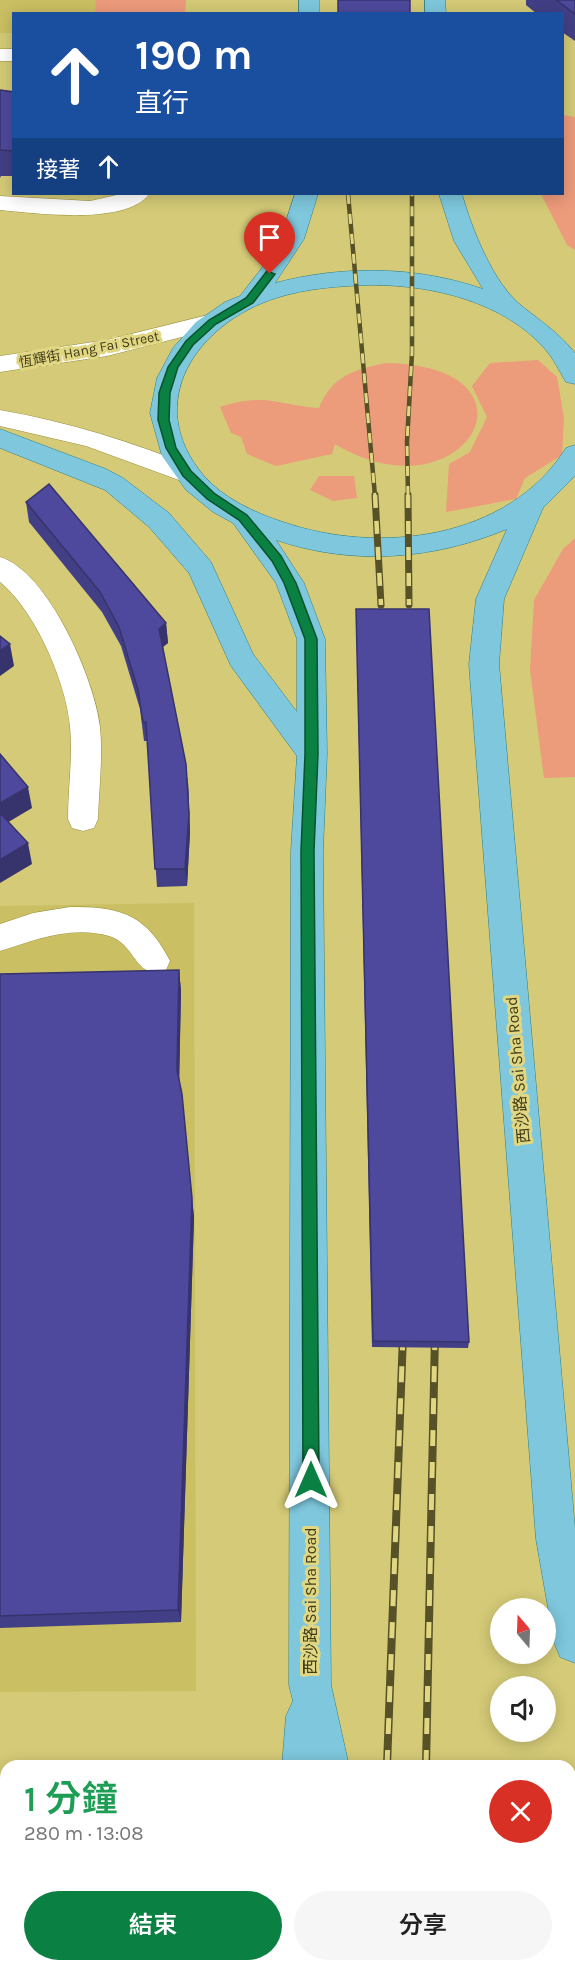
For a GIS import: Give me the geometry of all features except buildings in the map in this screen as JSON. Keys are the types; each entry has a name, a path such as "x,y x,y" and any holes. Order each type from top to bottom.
{"main road":[{"path":"249,300 280,260 300,224 306,195"},
{"path":"451,195 464,238 483,274 513,311 567,353 575,376"},
{"path":"513,311 454,288 418,280 360,276 301,283 249,300 212,322 190,343 179,359 164,393 164,420 171,448 187,474 211,497 243,517 281,533 323,544 399,548 472,534 553,490 575,454"},
{"path":"0,438 97,475 114,484 159,520 201,569 241,659 312,754"},
{"name":"西沙路 Sai Sha Road","path":"553,490 490,599 485,631 484,664 556,1539 575,1642"},
{"name":"西沙路 Sai Sha Road","path":"243,517 276,559 285,575 311,639 312,754 307,851 310,1685 327,1760"},
{"path":"304,1760 310,1685"}],"street":[{"path":"0,203 105,207 126,202 136,195"},
{"name":"恆輝街 Hang Fai Street","path":"0,364 103,348 212,322"},
{"path":"0,418 86,436 138,453 187,474"},
{"path":"0,567 13,575 40,613 68,667 85,719 83,819"},
{"path":"0,938 22,928 51,921 110,922 139,938 154,960"}],"shaded area":[{"path":"0,0 186,0 185,12 12,12 12,33 0,33"},
{"path":"96,0 186,0 185,12 95,12"},
{"path":"564,115 575,117 575,250 567,245 542,195 564,195"},
{"path":"538,360 557,377 564,418 562,455 525,478 516,499 446,512 449,464 470,452 487,417 472,386 490,363"},
{"path":"386,363 437,371 467,388 477,411 472,434 452,453 421,465 381,463 335,444 332,454 276,466 247,454 241,437 231,433 220,407 249,400 260,400 319,408 330,388 345,376 363,368"},
{"path":"319,476 354,476 357,498 333,501 310,490"},
{"path":"575,538 575,777 544,778 530,670 534,600 563,549"},
{"path":"194,903 196,1691 0,1692 0,906"}],"railway":[{"path":"348,195 375,496"},
{"path":"408,496 407,442 412,353 412,195"},
{"path":"375,495 381,605"},
{"path":"408,495 409,605"},
{"path":"426,1760 435,1334"},
{"path":"387,1760 403,1335"}],"route":[{"path":"270,274 249,300 212,322 190,343 173,367 164,393 164,420 171,448 187,474 211,497 243,517 276,559 290,583 311,639 312,754 307,851 311,1480"}]}
